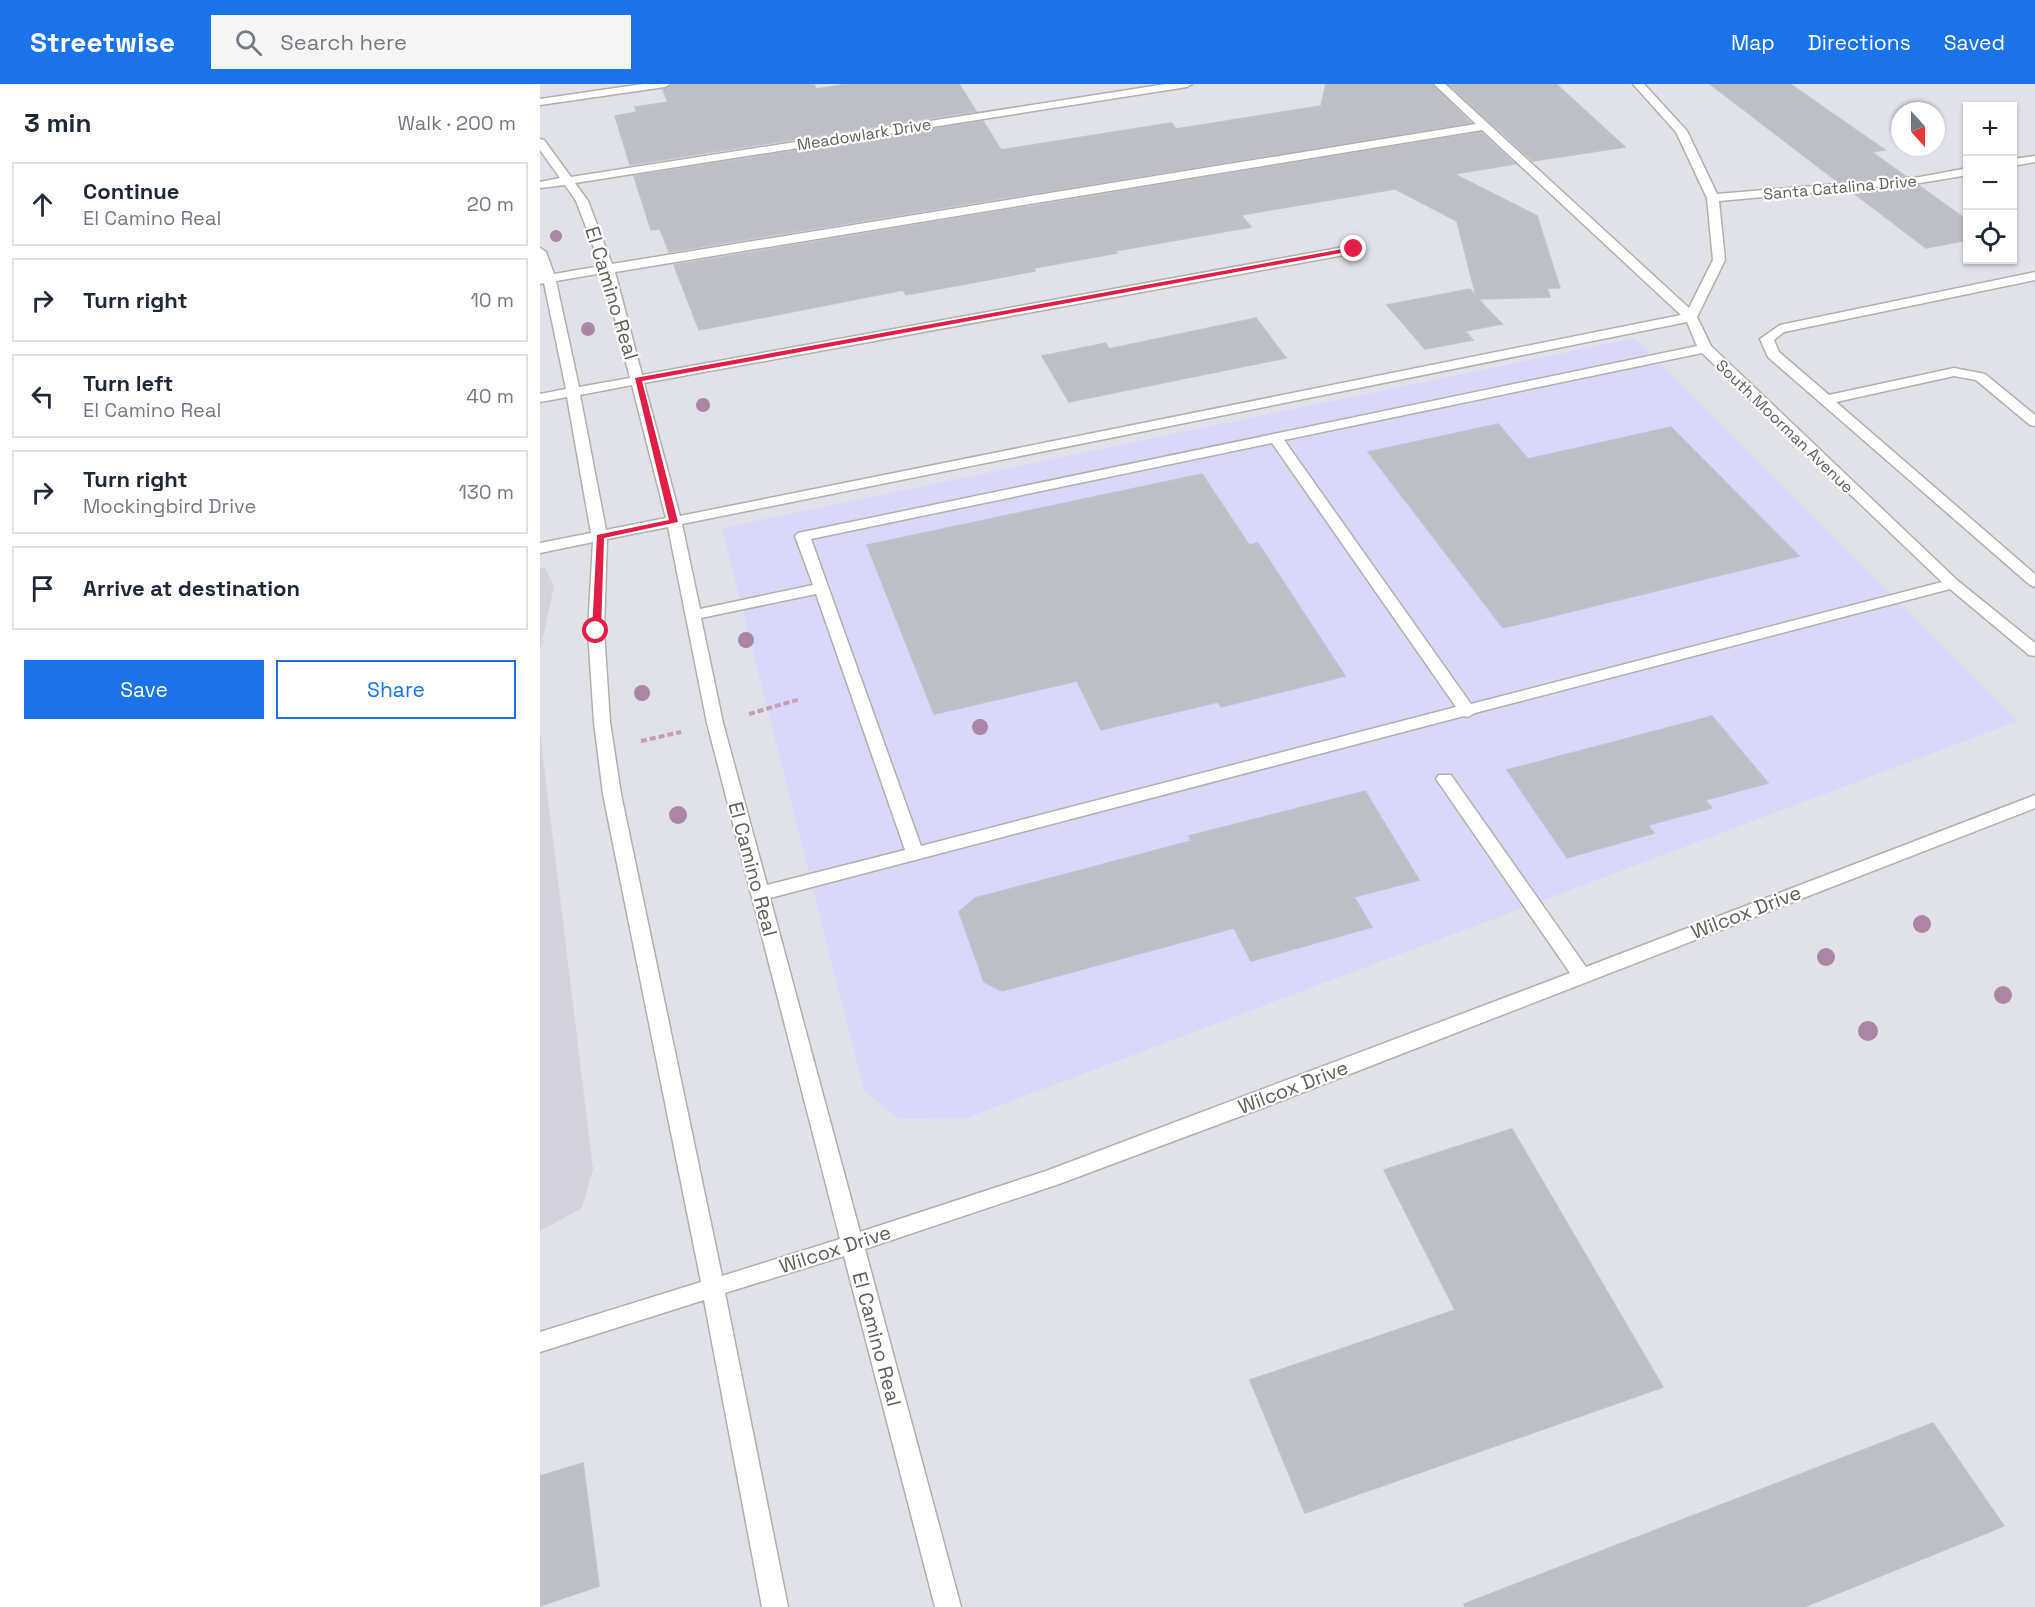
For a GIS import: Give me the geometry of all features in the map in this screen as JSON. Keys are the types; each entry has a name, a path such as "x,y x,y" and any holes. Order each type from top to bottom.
{"street":[{"path":"540,102 665,84"},
{"name":"Meadowlark Drive","path":"540,185 1187,84"},
{"path":"1439,84 1691,317"},
{"path":"1638,84 1681,131 1713,198 1719,260 1691,317"},
{"path":"544,280 1484,126"},
{"name":"El Camino Real","path":"540,142 569,180 586,210 608,269 674,522 715,723 948,1607"},
{"path":"2017,162 2035,159"},
{"name":"Santa Catalina Drive","path":"1713,198 1920,180 1963,172"},
{"path":"540,398 1354,249"},
{"path":"540,252 544,280 573,392 600,537 596,631 602,722 612,794 713,1287 775,1607"},
{"path":"2035,276 1780,329 1767,339 1773,354 2035,582"},
{"path":"540,549 1691,317"},
{"name":"South Moorman Avenue","path":"1691,317 1705,348 1953,584 2035,651"},
{"path":"915,854 803,536 1705,348"},
{"path":"1827,400 1954,372 1980,377 2035,422"},
{"path":"1275,437 1467,712"},
{"path":"759,894 1953,584"},
{"path":"693,615 822,588"},
{"path":"1446,779 1582,975"},
{"name":"Wilcox Drive","path":"540,1342 853,1244 1052,1178 2035,801"}],"shaded area":[{"path":"1635,338 2018,721 966,1118 899,1119 864,1091 722,528"},
{"path":"540,568 545,568 554,586 540,652"},
{"path":"540,733 593,1169 582,1208 540,1231"}],"building":[{"path":"672,84 814,84 816,89 848,84 959,84 976,111 630,165 615,116 637,112 635,107 668,102 663,90"},
{"path":"1326,84 1432,84 1471,123 669,252 660,229 651,230 634,176 983,121 1001,150 1171,123 1176,129 1321,106"},
{"path":"1448,84 1556,84 1625,147 1533,161"},
{"path":"1710,84 1790,84 1885,150 1872,152 1905,176 1838,182"},
{"path":"1481,132 1515,164 1454,174 1537,216 1560,288 1547,288 1550,297 1478,299 1502,324 1465,331 1473,340 1425,349 1387,305 1470,289 1476,296 1457,221 1395,189 1241,215 1251,227 1115,251 1117,253 1034,268 1035,271 906,295 903,290 699,330 674,265"},
{"path":"1918,185 1963,217 1963,241 1926,248 1851,191"},
{"path":"1256,318 1286,358 1069,402 1042,356 1106,343 1109,349"},
{"path":"1498,424 1528,459 1671,427 1799,556 1503,628 1368,452"},
{"path":"1202,474 1249,545 1258,543 1345,676 1221,707 1218,702 1101,730 1077,681 934,714 867,545"},
{"path":"1712,716 1768,783 1705,800 1712,808 1648,825 1654,833 1567,858 1507,770"},
{"path":"1365,791 1419,880 1354,897 1372,927 1251,961 1234,928 1002,991 984,982 959,912 975,898 1191,841 1189,836"},
{"path":"1512,1129 1663,1387 1305,1513 1250,1380 1455,1310 1384,1170"},
{"path":"1933,1423 2004,1526 1804,1607 1465,1607 1464,1604"},
{"path":"583,1463 599,1586 540,1606 540,1476"}],"route":[{"path":"596,631 600,537 674,522 638,380 1354,249"}]}
